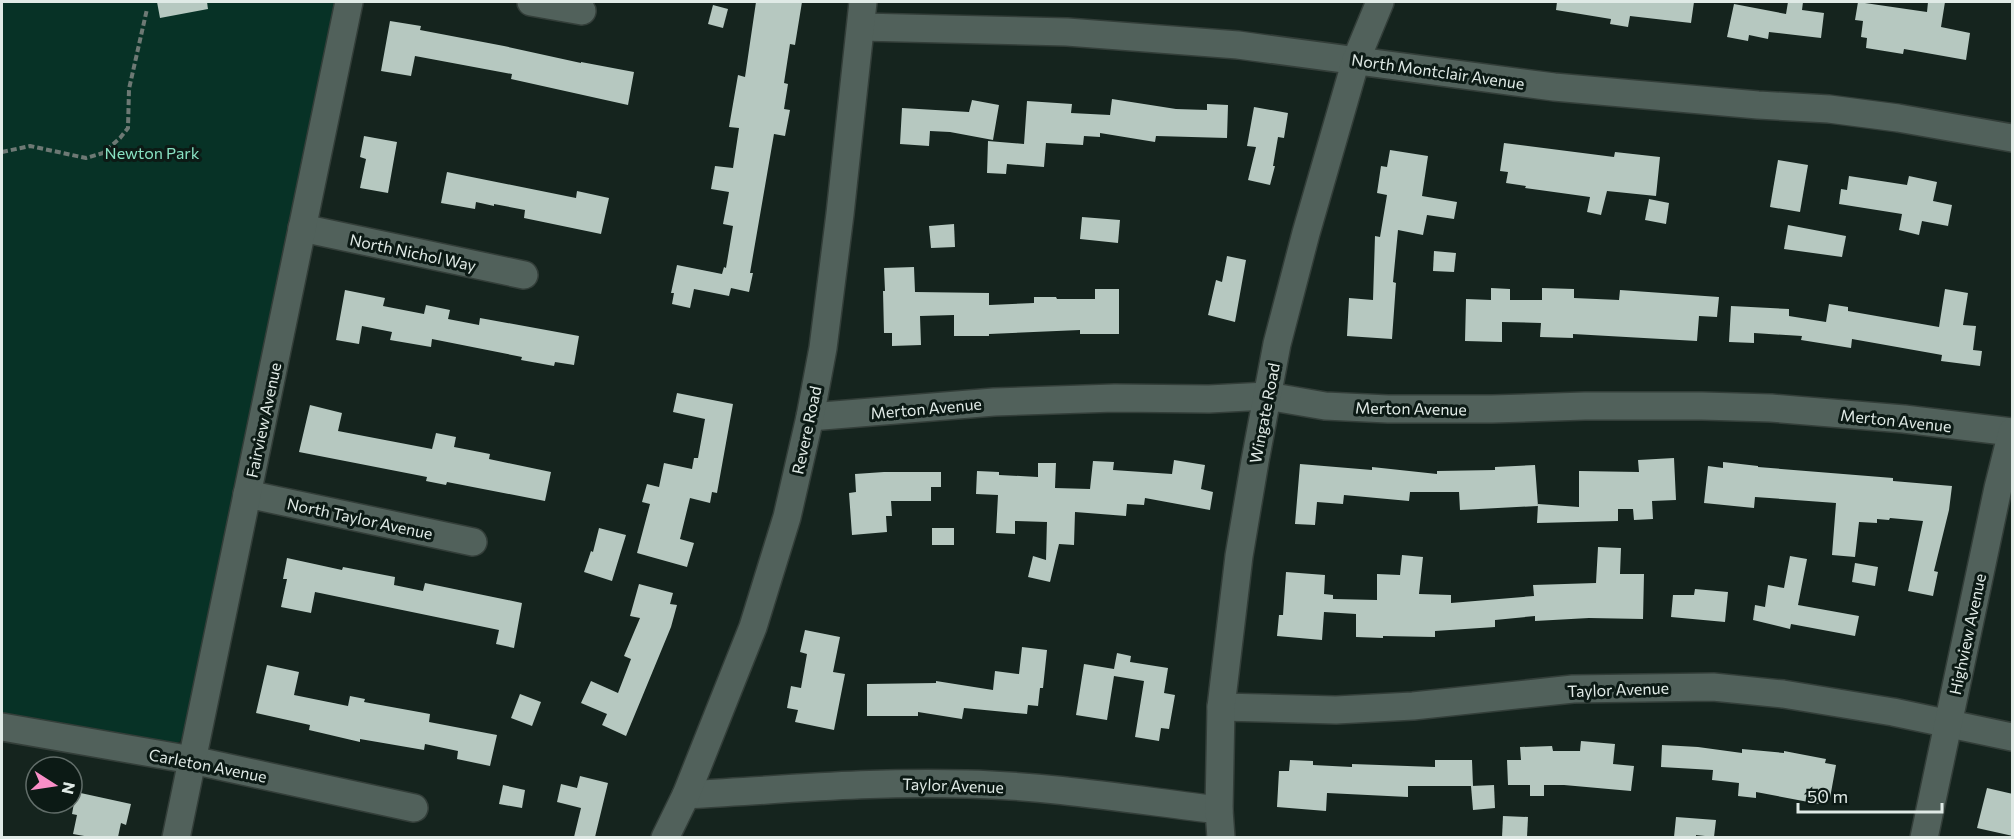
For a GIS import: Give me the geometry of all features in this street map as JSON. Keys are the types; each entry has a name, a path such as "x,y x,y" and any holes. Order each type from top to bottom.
{"street":[{"name":"Fairview Avenue","path":"176,837 349,2"},
{"path":"531,2 582,11"},
{"name":"Wingate Road","path":"1221,837 1219,810 1221,707 1239,556 1267,396 1277,344 1306,234 1356,60 1380,2"},
{"name":"North Montclair Avenue","path":"862,14 1238,45 1554,87 1829,109 1898,118 2013,138"},
{"name":"Revere Road","path":"664,837 686,795 753,627 788,517 823,348 862,14"},
{"name":"North Nichol Way","path":"302,228 524,275"},
{"name":"Merton Avenue","path":"810,417 994,402 1267,396 1324,406 1388,409 1585,406 1771,408 1904,419 2012,432"},
{"name":"Highview Avenue","path":"1924,837 2012,432"},
{"name":"North Taylor Avenue","path":"247,494 473,542"},
{"name":"Taylor Avenue","path":"1221,707 1336,710 1413,706 1573,689 1713,687 1783,694 1893,712 2013,736"},
{"name":"Carleton Avenue","path":"2,726 192,760 414,808"},
{"name":"Taylor Avenue","path":"686,795 901,783 968,784 1054,790 1219,810"}],"path":[{"path":"2,152 30,146 86,158 103,153 120,138 128,128 131,78 147,9"}],"green space":[{"name":"Newton Park","path":"2,2 336,2 185,731 180,741 174,745 2,718"}],"building":[{"path":"157,2 207,2 208,9 160,18"},
{"path":"756,2 802,2 795,45 790,44 784,83 788,84 784,109 790,110 785,136 774,134 750,273 753,273 749,292 731,288 729,296 694,289 690,308 672,304 674,293 671,293 677,265 722,274 724,267 726,268 733,226 723,224 729,192 711,189 715,166 733,168 739,128 729,127 738,75 745,77"},
{"path":"1557,2 1694,2 1691,23 1630,16 1628,27 1610,24 1611,19 1556,10"},
{"path":"1788,2 1803,2 1802,10 1824,13 1821,38 1769,32 1768,39 1749,35 1748,41 1727,37 1734,4 1786,14"},
{"path":"1858,2 1927,12 1928,2 1945,2 1941,27 1970,33 1966,60 1904,49 1903,54 1866,48 1867,38 1861,37 1863,21 1855,20"},
{"path":"713,5 728,9 723,28 708,24"},
{"path":"390,21 421,26 420,30 634,72 628,105 511,79 512,74 415,56 411,76 381,71"},
{"path":"1112,99 1176,109 1207,110 1207,104 1228,105 1227,138 1156,136 1155,142 1100,133 1100,137 1084,136 1083,145 1046,143 1044,167 1007,164 1006,174 987,173 988,141 1024,144 1027,101 1072,104 1071,113 1110,115"},
{"path":"972,100 999,105 993,140 950,132 930,131 929,146 900,144 902,108 969,112"},
{"path":"1254,107 1288,113 1284,138 1278,137 1273,166 1275,166 1270,185 1248,180 1256,147 1247,146"},
{"path":"364,136 397,142 388,193 360,188 366,159 360,157"},
{"path":"1504,143 1614,157 1615,152 1660,157 1656,196 1607,191 1601,215 1587,212 1590,197 1525,188 1526,186 1506,183 1508,172 1500,171"},
{"path":"1390,150 1428,156 1422,196 1457,202 1454,219 1427,215 1423,235 1398,230 1393,282 1396,283 1392,339 1347,336 1349,298 1373,300 1375,236 1380,237 1387,195 1377,193 1381,166 1387,167"},
{"path":"1778,160 1808,165 1800,212 1770,207"},
{"path":"447,172 576,198 577,191 609,198 601,234 524,218 525,210 476,202 475,209 441,203"},
{"path":"1849,176 1907,185 1909,176 1937,182 1933,201 1952,205 1948,226 1922,221 1919,235 1899,230 1902,214 1839,204 1841,189 1847,190"},
{"path":"1649,199 1669,203 1666,224 1645,220"},
{"path":"1082,217 1120,220 1118,243 1080,239"},
{"path":"954,224 955,247 931,248 929,226"},
{"path":"1788,225 1846,236 1842,257 1784,249"},
{"path":"1434,251 1456,253 1454,272 1433,271"},
{"path":"1227,256 1246,260 1235,322 1208,315 1216,280 1222,282"},
{"path":"914,267 915,292 989,293 989,305 1034,303 1034,297 1095,299 1095,289 1119,289 1119,334 1080,334 1080,330 954,336 954,315 920,316 921,345 892,346 892,333 884,333 884,268"},
{"path":"1491,288 1510,289 1510,300 1542,300 1542,288 1574,289 1574,298 1619,300 1620,290 1719,297 1717,317 1699,316 1697,341 1573,334 1573,338 1540,337 1541,323 1502,322 1502,342 1465,341 1466,299 1491,300"},
{"path":"1945,289 1968,293 1963,325 1976,326 1973,350 1982,351 1980,366 1941,361 1942,355 1852,339 1851,348 1801,340 1802,336 1754,333 1754,343 1729,342 1731,306 1789,309 1789,316 1826,322 1829,304 1848,307 1848,311 1939,327"},
{"path":"345,290 385,298 383,306 424,314 426,305 450,310 448,319 479,325 480,318 579,336 574,365 555,362 554,366 521,360 522,357 432,339 431,347 390,340 392,332 362,326 359,344 336,340"},
{"path":"677,393 733,404 717,493 712,492 710,503 690,498 680,539 694,543 687,567 637,553 650,504 642,502 647,484 659,487 664,463 692,469 694,458 698,458 705,419 673,412"},
{"path":"310,405 342,413 338,431 432,449 436,433 456,437 454,447 490,454 489,459 551,472 545,501 447,482 446,485 426,481 427,477 299,452"},
{"path":"1674,458 1676,500 1652,501 1653,519 1634,520 1633,509 1618,509 1618,521 1537,523 1538,504 1579,507 1579,471 1639,472 1638,460"},
{"path":"1174,460 1205,465 1201,489 1213,492 1210,510 1145,498 1144,505 1127,504 1126,516 1075,512 1074,545 1059,544 1050,582 1028,577 1033,556 1046,560 1047,522 1015,521 1015,534 996,533 998,495 976,494 977,471 999,472 999,475 1038,477 1038,463 1056,463 1055,488 1090,489 1093,461 1114,462 1113,470 1172,474"},
{"path":"1723,462 1893,478 1893,481 1952,486 1949,510 1934,571 1938,572 1933,596 1908,591 1923,521 1890,518 1889,520 1877,519 1877,523 1859,522 1855,557 1832,555 1836,503 1755,497 1754,508 1704,503 1708,466 1723,468"},
{"path":"1300,464 1372,470 1372,467 1437,474 1437,471 1495,470 1495,467 1535,465 1538,506 1460,510 1459,492 1410,492 1409,501 1344,495 1343,504 1317,502 1315,525 1295,524"},
{"path":"941,472 941,487 931,487 931,501 891,501 892,516 886,516 887,532 852,535 849,493 856,492 855,474"},
{"path":"599,528 626,535 612,581 584,572 591,551 593,552"},
{"path":"932,528 954,528 954,545 932,545"},
{"path":"1598,547 1621,548 1620,574 1644,574 1643,619 1589,618 1535,621 1535,616 1495,620 1495,627 1435,631 1435,637 1383,636 1383,638 1356,637 1356,614 1324,612 1322,640 1277,636 1279,615 1283,615 1286,572 1325,575 1324,594 1333,595 1333,599 1377,600 1377,574 1400,575 1402,555 1423,557 1419,594 1451,595 1451,603 1534,596 1533,585 1596,583"},
{"path":"1790,556 1807,559 1798,605 1859,616 1855,636 1791,624 1790,629 1753,620 1755,605 1765,607 1768,585 1784,588"},
{"path":"287,558 342,570 343,567 395,577 394,585 423,591 425,583 522,603 514,648 496,644 499,630 315,592 311,613 281,607 287,579 283,579"},
{"path":"1855,563 1878,567 1875,586 1852,582"},
{"path":"639,584 673,593 670,604 677,605 671,627 626,736 602,725 607,714 581,703 591,681 618,693 631,659 624,656 640,618 630,616"},
{"path":"1695,589 1728,592 1725,622 1671,617 1673,595 1694,595"},
{"path":"805,630 840,637 833,672 845,674 834,730 795,722 798,710 787,708 791,686 801,688 807,654 800,652"},
{"path":"1022,647 1047,650 1043,688 1040,688 1038,706 1028,705 1027,714 964,708 962,719 918,712 918,716 867,716 867,684 936,683 936,681 993,690 995,671 1019,674"},
{"path":"1117,653 1131,656 1130,662 1168,668 1164,693 1175,695 1169,729 1161,728 1159,741 1135,737 1144,681 1114,676 1107,720 1076,715 1084,664 1114,669"},
{"path":"267,665 299,672 294,695 348,706 350,696 365,699 364,702 430,714 429,722 497,735 490,766 457,759 458,751 425,744 424,750 360,739 360,742 309,730 310,725 256,713"},
{"path":"520,694 541,702 532,726 511,718"},
{"path":"1581,741 1615,744 1613,764 1634,766 1631,791 1544,785 1544,796 1530,796 1530,785 1508,785 1507,760 1521,760 1520,747 1552,746 1553,751 1580,751"},
{"path":"1662,745 1742,753 1742,749 1784,753 1784,751 1826,759 1825,763 1836,765 1830,798 1820,796 1819,804 1756,792 1756,798 1738,796 1739,783 1712,780 1713,770 1661,767"},
{"path":"1290,760 1313,761 1313,765 1352,767 1352,764 1435,767 1435,760 1472,760 1473,786 1408,786 1408,797 1327,793 1326,811 1277,807 1279,771 1289,771"},
{"path":"580,776 608,783 595,837 574,837 581,808 557,802 561,784 577,788"},
{"path":"503,785 525,790 522,808 499,804"},
{"path":"1494,785 1495,808 1473,810 1471,786"},
{"path":"1987,788 2013,794 2013,836 1977,828"},
{"path":"84,794 131,804 126,825 121,823 118,837 90,837 73,834 77,815 84,815"},
{"path":"1503,816 1528,817 1527,837 1502,837"},
{"path":"1676,817 1716,820 1714,837 1696,835 1696,837 1674,837"}]}
